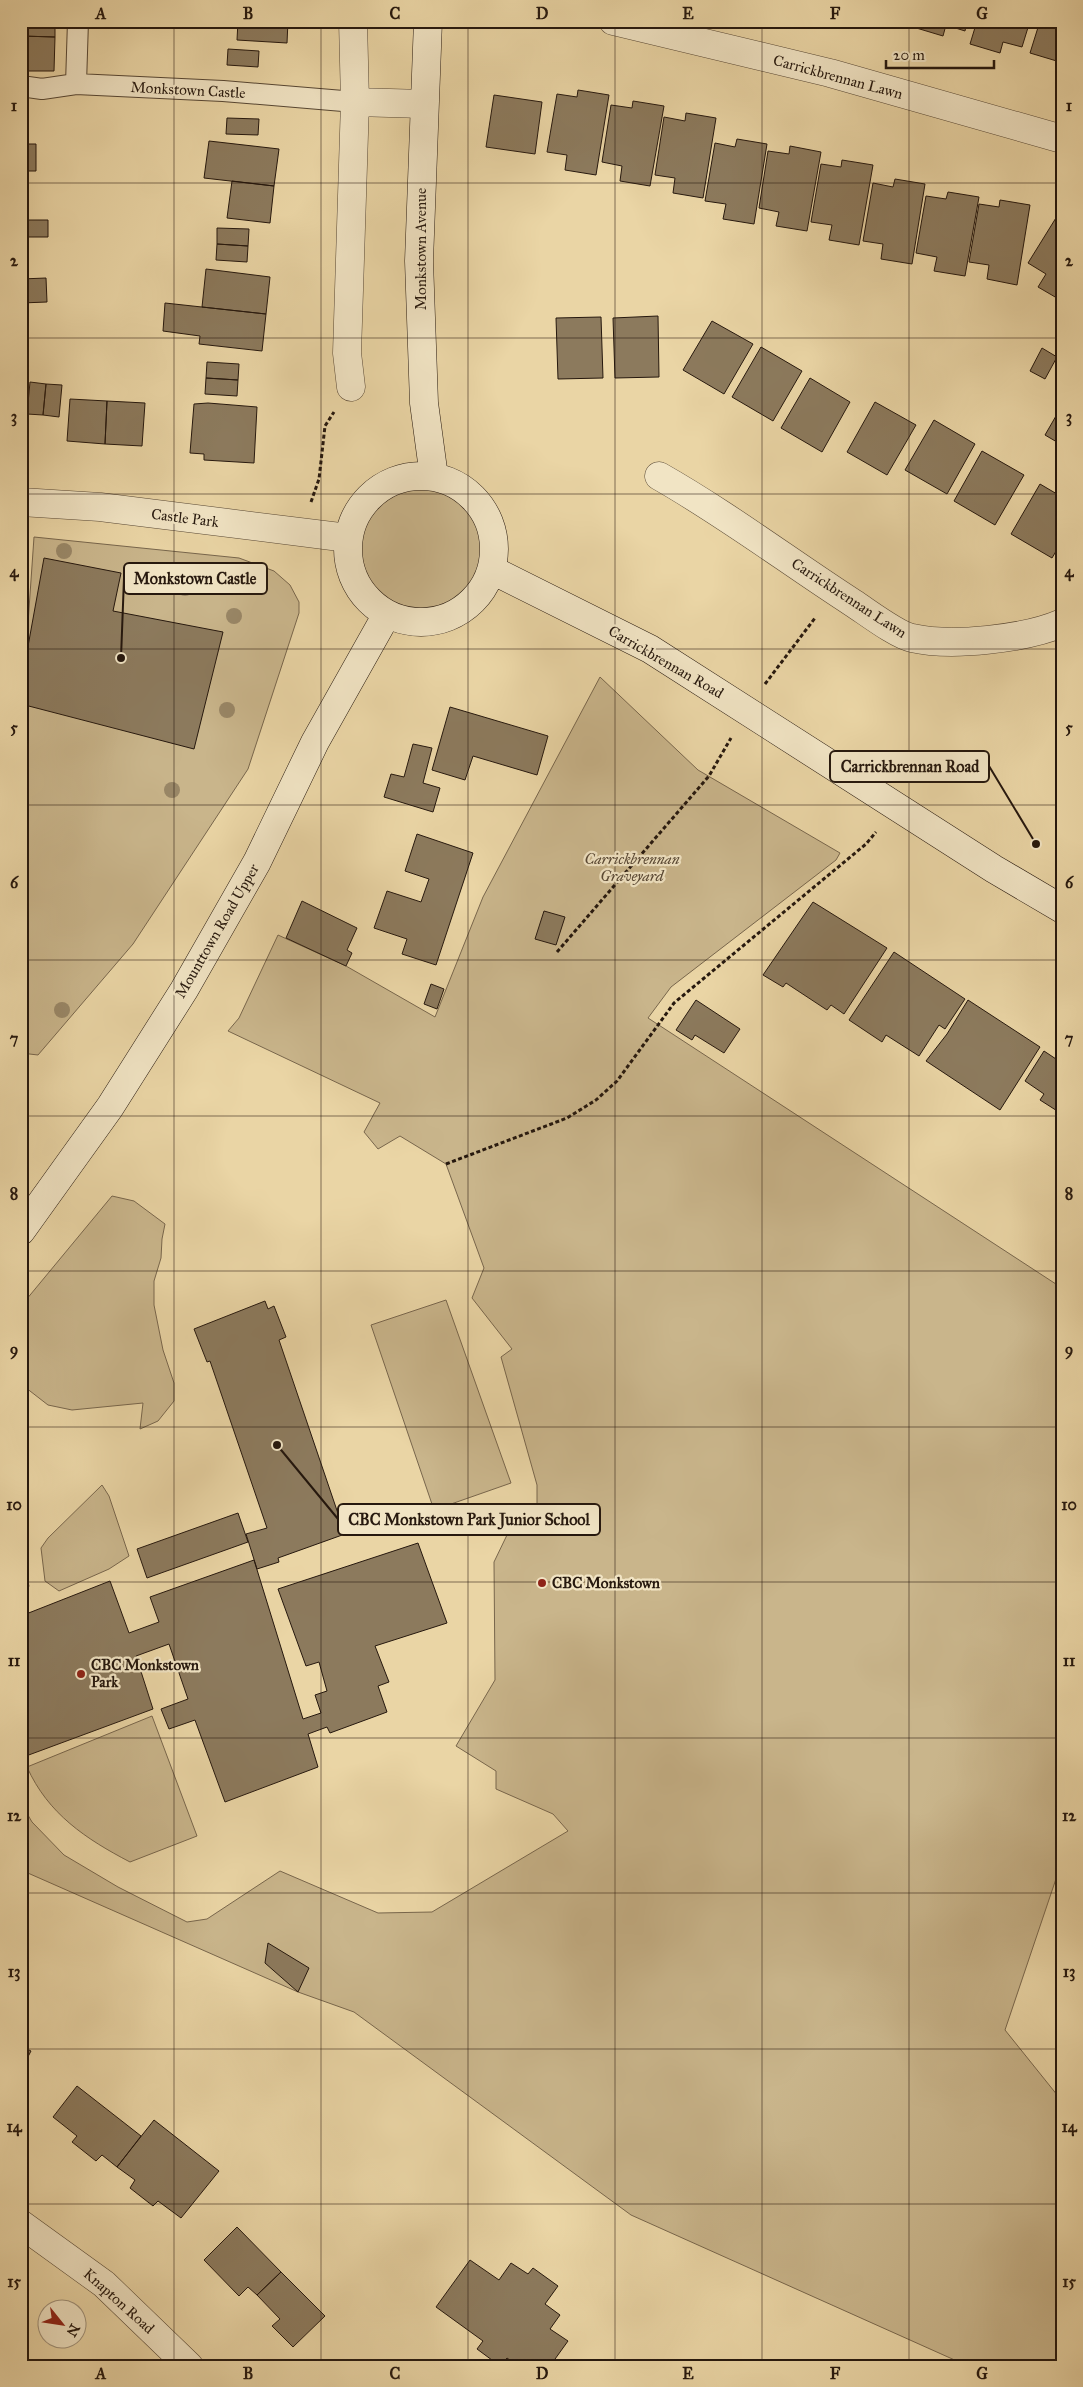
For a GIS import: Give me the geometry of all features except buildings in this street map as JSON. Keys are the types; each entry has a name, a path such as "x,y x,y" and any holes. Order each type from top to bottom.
{"street":[{"path":"351,387 347,354 356,102 353,21"},
{"name":"Monkstown Avenue","path":"428,21 419,261 424,403 434,477"},
{"name":"Carrickbrennan Lawn","path":"613,21 830,73 1062,139"},
{"path":"356,102 424,104"},
{"name":"Carrickbrennan Lawn","path":"658,476 703,501 837,592 910,638 973,641 1048,629 1062,623"},
{"path":"434,477 453,483 465,490 476,500 486,515 493,532 495,551 492,570 479,595 470,605 454,616 435,622 412,623 375,608 361,593 350,570 348,538 354,518 362,505 387,484 402,478 434,477"},
{"name":"Castle Park","path":"21,502 100,507 348,538"},
{"name":"Carrickbrennan Road","path":"492,570 650,649 1062,909"},
{"name":"Mounttown Road Upper","path":"21,1231 110,1107 184,990 257,862 315,742 387,614"},
{"name":"Knapton Road","path":"21,2224 104,2284 189,2366"}],"lane":[{"path":"76,84 78,21"},
{"name":"Monkstown Castle","path":"21,86 42,89 76,84 223,91 356,102"}],"path":[{"path":"300,532 319,479 325,426 351,387"},
{"path":"556,952 710,776 746,710 805,630"},
{"path":"446,1164 567,1118 596,1100 617,1081 674,1003 866,844 897,806"}],"green space":[{"path":"422,487 434,488 445,492 456,497 465,505 473,514 478,525 482,536 482,560 478,571 473,582 465,591 456,599 445,604 434,608 422,609 410,608 399,604 388,599 379,591 371,582 366,571 362,560 361,548 362,536 366,525 371,514 379,505 388,497 399,492 410,488"},
{"path":"34,537 239,558 274,571 290,585 299,602 299,613 248,769 133,944 38,1055 21,1053 21,724"},
{"name":"CBC Monkstown","path":"600,677 698,770 840,853 836,860 671,987 648,1018 1062,1288 1062,1861 1005,2030 1062,2101 1062,2366 968,2366 631,2215 354,2012 298,1992 21,1870 21,1803 32,1822 64,1855 118,1887 187,1922 207,1919 280,1871 378,1913 432,1912 568,1831 553,1814 496,1789 496,1771 456,1746 495,1680 494,1562 507,1535 537,1513 537,1485 501,1357 512,1349 472,1298 484,1268 446,1164 400,1136 378,1149 364,1132 380,1103 228,1031 239,1018 278,935 346,966 435,1017 483,897"},
{"path":"112,1196 134,1201 165,1224 161,1258 154,1281 154,1305 163,1350 174,1383 174,1401 158,1421 140,1429 143,1403 72,1410 48,1405 21,1384 21,1306"},
{"path":"446,1300 511,1483 434,1510 371,1325"},
{"path":"102,1485 109,1496 129,1556 109,1569 59,1591 45,1581 41,1548 48,1538"},
{"path":"21,1557 29,1586 21,1602"},
{"path":"152,1716 197,1836 130,1862 98,1844 70,1824 46,1798 27,1767"}],"place":[{"name":"Monkstown Castle","path":"121,658"},
{"name":"Carrickbrennan Road","path":"1036,844"},
{"name":"CBC Monkstown Park Junior School","path":"277,1445"},
{"name":"CBC Monkstown","path":"542,1583"},
{"name":"CBC Monkstown Park","path":"81,1674"}],"park label":[{"name":"Carrickbrennan Graveyard","path":"632,868"}]}
